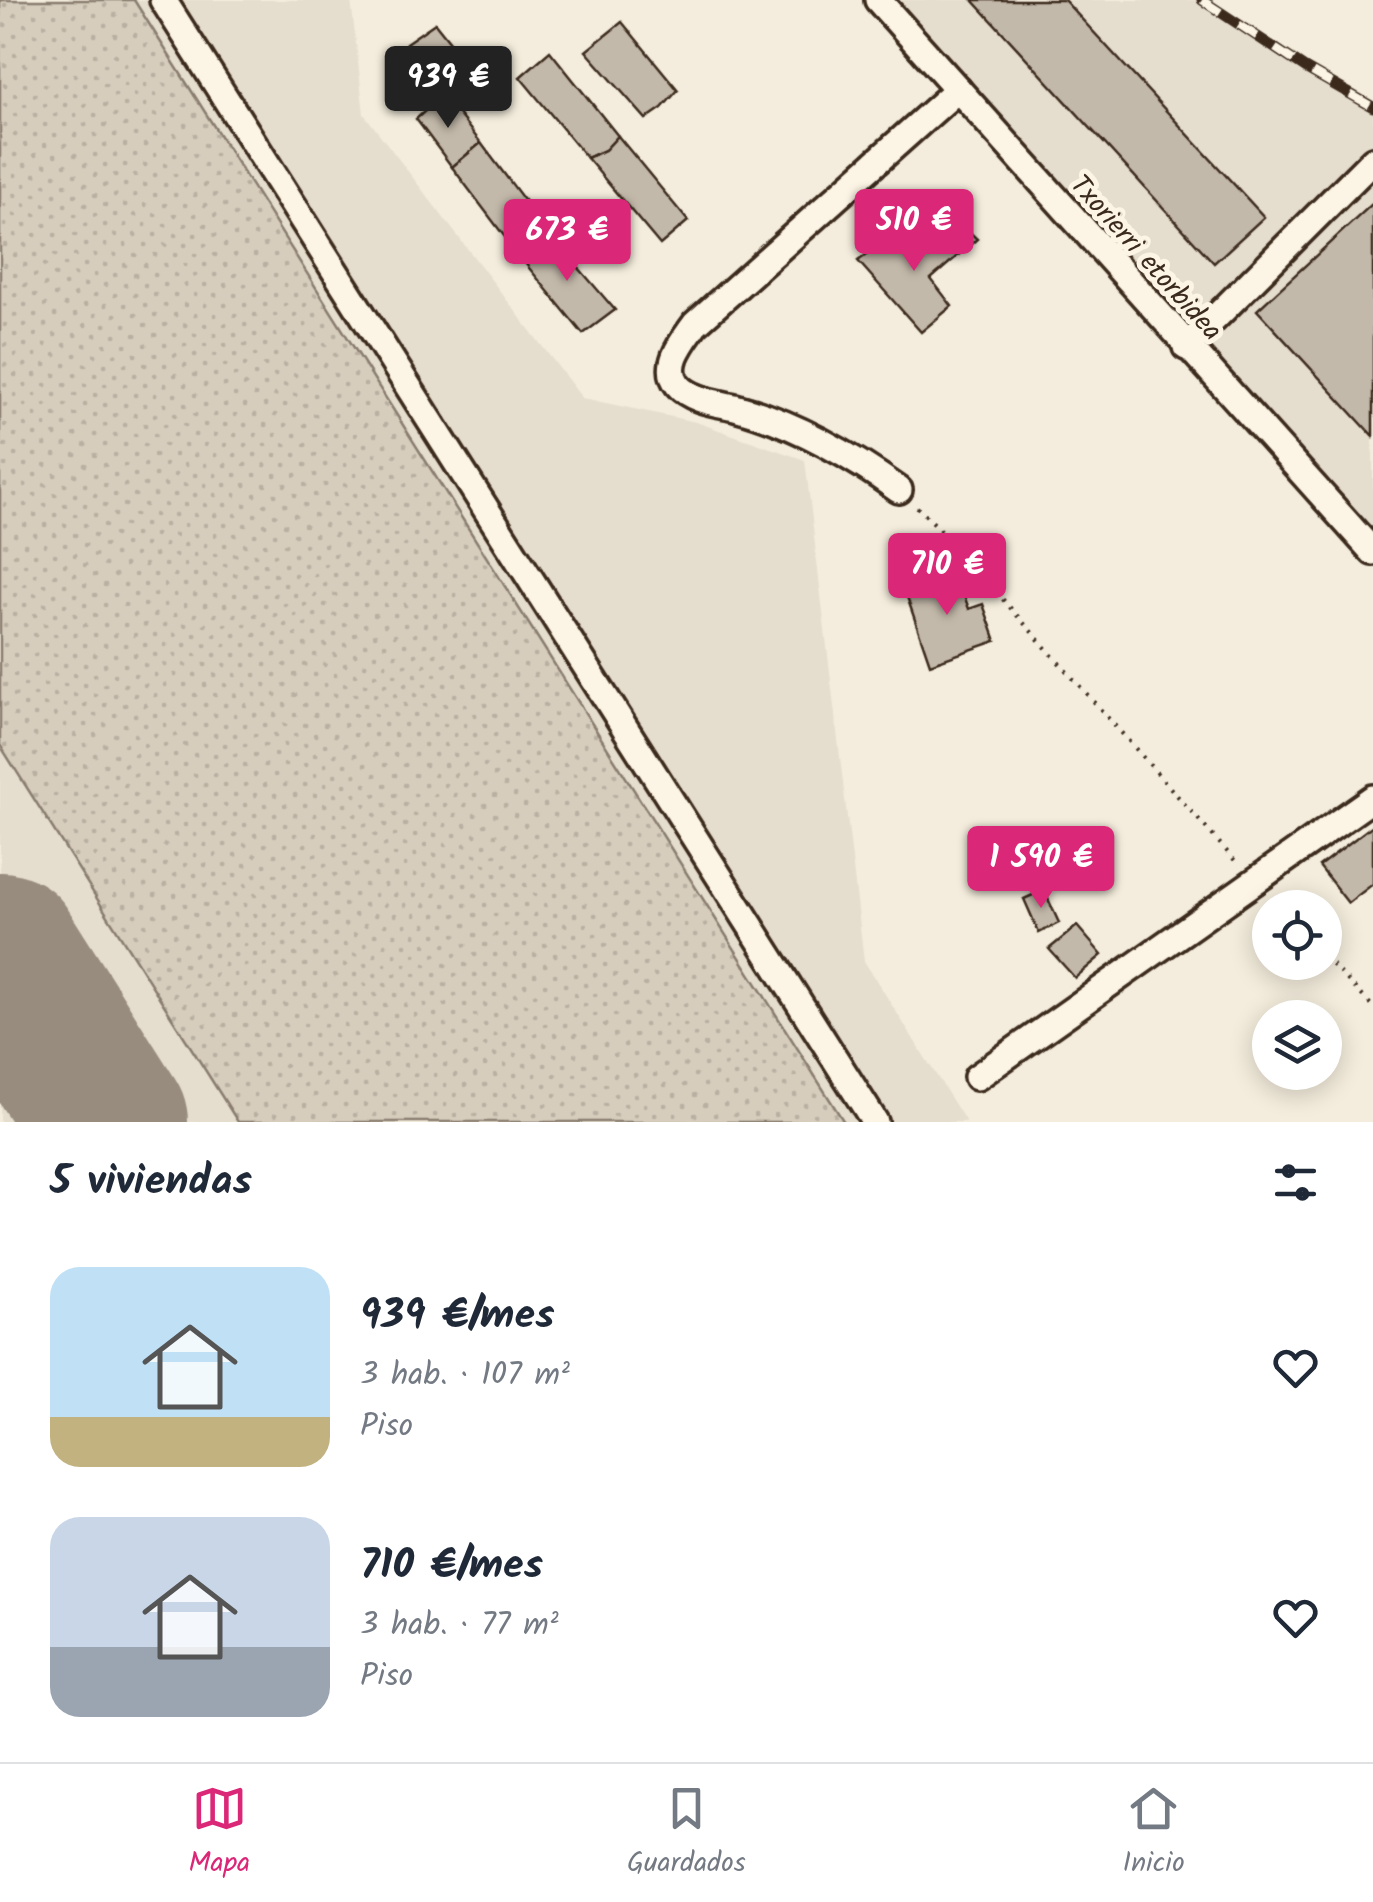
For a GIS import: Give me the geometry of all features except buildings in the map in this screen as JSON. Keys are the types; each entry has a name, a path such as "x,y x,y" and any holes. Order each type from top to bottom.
{"street":[{"path":"163,0 875,1122"},
{"path":"182,0 191,44"},
{"name":"Txorierri etorbidea","path":"878,0 1373,552"},
{"path":"899,490 860,462 812,436 749,411 698,397 679,387 672,372 676,351 695,324 958,90"},
{"path":"1186,347 1373,160"},
{"path":"977,1077 1373,798"}],"path":[{"path":"899,490 942,532 1254,883"},
{"path":"1342,975 1373,1007"}],"shaded area":[{"path":"0,0 351,0 364,114 582,398 696,422 805,460 864,961 966,1122 0,1122"},
{"path":"0,0 134,0 844,1122 238,1122 0,745"},
{"path":"886,0 1205,0 1262,45 1373,108 1373,552"}],"runway":[{"path":"0,953 107,1122"}],"railway":[{"path":"1202,0 1305,68 1373,107"}]}
